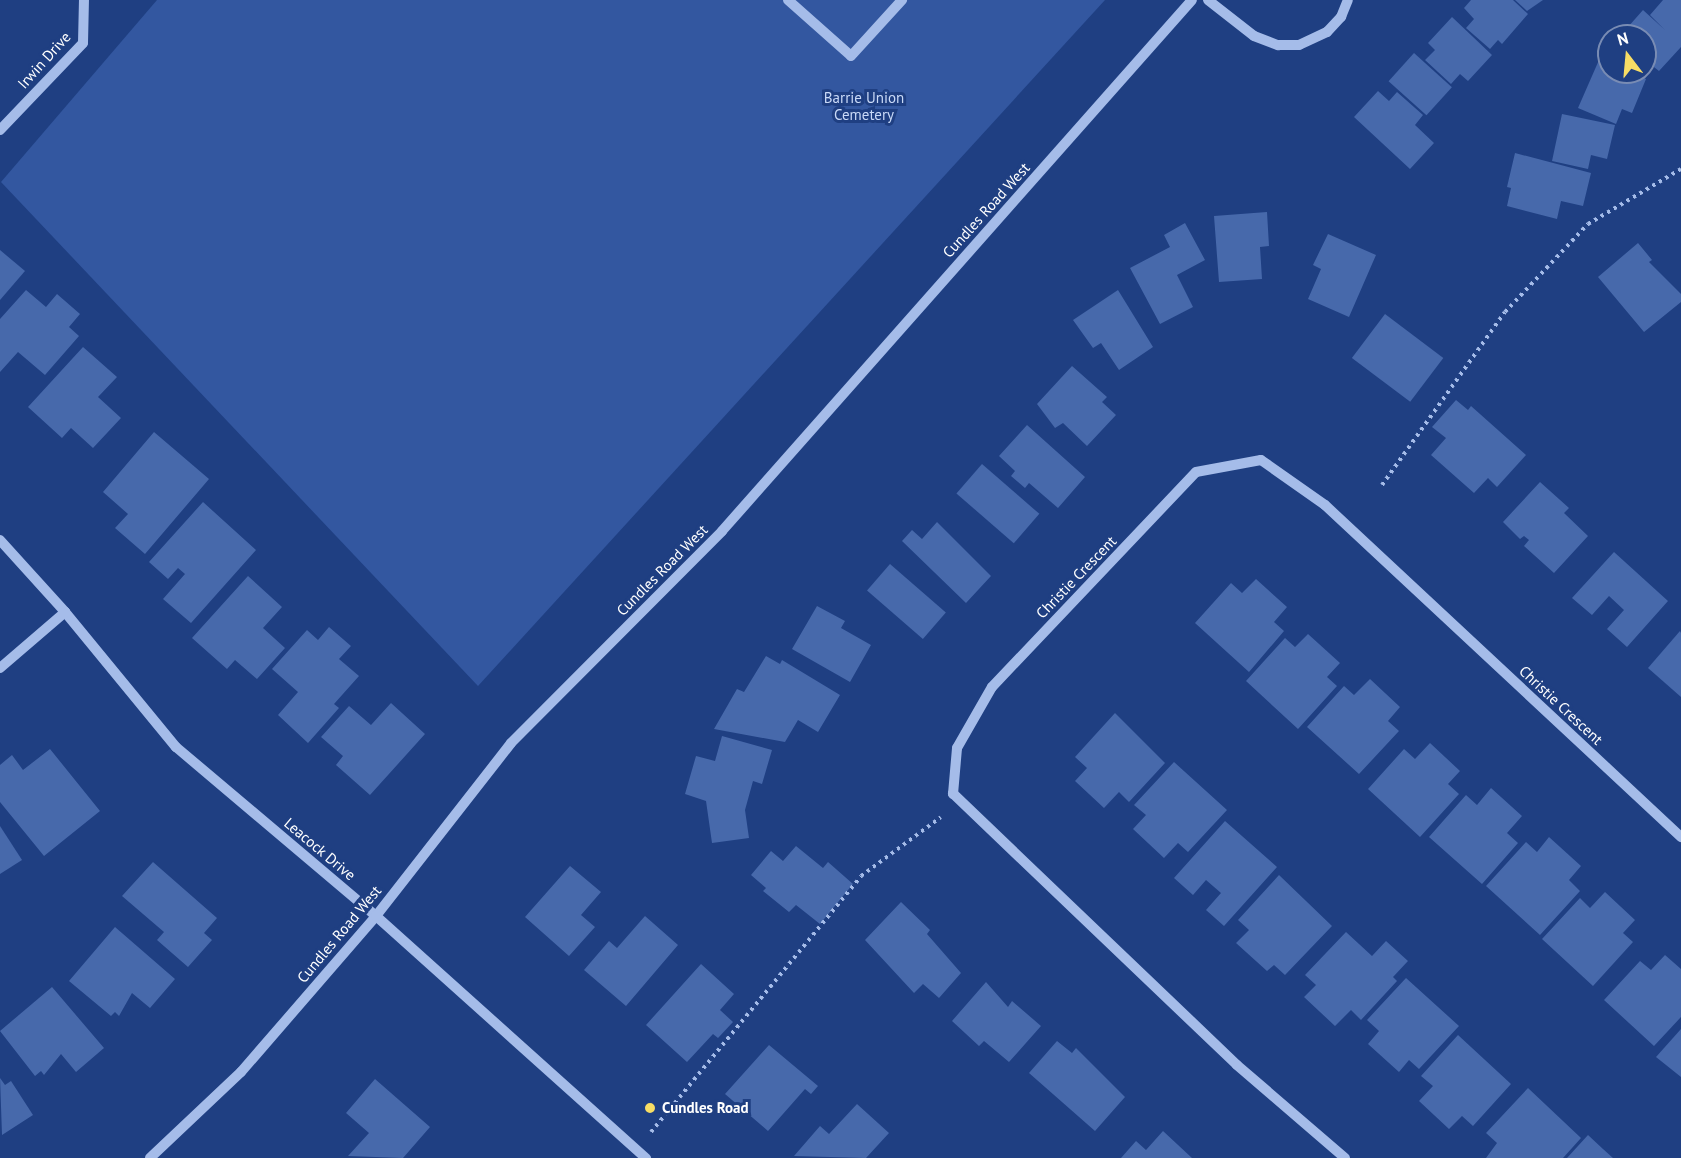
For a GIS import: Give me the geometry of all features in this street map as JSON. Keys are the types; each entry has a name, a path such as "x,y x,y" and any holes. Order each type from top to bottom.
{"street":[{"name":"Irwin Drive","path":"0,130 83,43 84,0"},
{"path":"788,0 851,56 902,0"},
{"name":"Cundles Road West","path":"150,1158 241,1072 376,916 511,742 722,531 1192,0"},
{"path":"1208,0 1254,36 1278,45 1299,45 1327,32 1341,17 1348,0"},
{"name":"Christie Crescent","path":"961,802 952,794 957,748 992,687 1196,472 1261,460 1325,505 1681,837"},
{"name":"Leacock Drive","path":"0,540 65,612 176,747 376,916 646,1158"},
{"path":"0,668 65,612"},
{"path":"961,802 1237,1065 1346,1158"}],"path":[{"path":"1382,485 1506,312 1588,224 1681,169"},
{"path":"637,1150 861,876 961,802"}],"green space":[{"name":"Barrie Union Cemetery","path":"157,0 1105,0 478,686 1,182"}],"building":[{"path":"1471,0 1513,0 1528,14 1502,44 1498,40 1490,49 1466,28 1474,19 1464,8"},
{"path":"1515,0 1543,0 1527,11"},
{"path":"1663,0 1681,0 1681,47 1659,71 1657,69 1657,24 1631,24 1643,10 1665,30 1650,15"},
{"path":"1452,17 1492,55 1468,81 1460,74 1451,84 1425,60 1435,50 1428,43"},
{"path":"1414,53 1452,87 1426,115 1389,81"},
{"path":"1597,65 1597,84 1644,84 1632,113 1622,109 1616,124 1578,108"},
{"path":"1378,91 1389,101 1397,92 1423,115 1415,125 1434,143 1410,169 1354,117"},
{"path":"1562,114 1615,125 1607,159 1591,155 1588,169 1552,161"},
{"path":"1515,153 1591,173 1583,206 1561,201 1557,219 1507,206 1511,188 1507,187"},
{"path":"1267,212 1269,246 1260,247 1262,279 1219,282 1214,216"},
{"path":"1185,223 1205,260 1177,275 1193,307 1160,324 1130,268 1170,247 1164,235"},
{"path":"1328,234 1376,255 1349,317 1308,299 1321,269 1313,265"},
{"path":"1638,243 1652,260 1649,262 1681,294 1681,302 1644,332 1598,277"},
{"path":"0,250 25,271 0,300"},
{"path":"26,290 46,307 57,294 80,314 69,327 79,336 45,375 18,352 0,372 0,319"},
{"path":"1118,290 1153,347 1119,370 1101,343 1093,348 1073,320"},
{"path":"1385,314 1443,358 1410,402 1352,358"},
{"path":"83,347 117,377 98,397 121,418 93,448 71,428 62,438 28,407"},
{"path":"1072,366 1107,397 1102,402 1116,415 1087,446 1063,423 1055,428 1037,404"},
{"path":"1456,400 1468,410 1471,406 1526,455 1497,487 1488,478 1474,493 1431,455 1446,438 1432,427"},
{"path":"1027,425 1085,477 1058,508 1029,483 1025,488 1011,476 1015,471 999,456"},
{"path":"154,432 209,479 145,554 115,528 128,514 103,492"},
{"path":"982,464 1039,514 1014,543 956,493"},
{"path":"1540,482 1569,508 1564,513 1588,536 1554,573 1524,546 1529,540 1524,536 1520,539 1503,522"},
{"path":"203,502 256,550 191,623 163,599 185,574 178,568 168,579 149,562"},
{"path":"937,522 991,576 966,603 902,541 912,530 922,539"},
{"path":"1614,552 1668,601 1627,647 1607,629 1624,610 1609,596 1592,615 1572,598"},
{"path":"890,564 946,613 923,639 867,590"},
{"path":"248,576 282,607 263,628 285,648 257,679 235,660 227,669 192,638"},
{"path":"1256,579 1287,607 1274,622 1284,631 1249,672 1195,623 1231,583 1242,593"},
{"path":"817,606 845,621 841,628 871,645 850,682 792,649"},
{"path":"329,627 351,646 339,659 359,676 334,704 339,708 308,743 278,715 298,692 272,669 307,630 318,640"},
{"path":"1680,631 1681,633 1681,697 1648,668"},
{"path":"1308,634 1340,663 1327,677 1337,686 1298,729 1246,681 1285,638 1295,647"},
{"path":"766,656 780,664 782,660 840,695 818,732 798,720 785,742 714,729 737,689 744,692"},
{"path":"1370,679 1400,707 1388,721 1399,731 1359,774 1307,727 1344,686 1354,695"},
{"path":"391,703 425,734 370,795 336,765 343,756 321,737 349,706 371,725"},
{"path":"1115,713 1165,763 1129,802 1119,792 1104,808 1075,781 1087,768 1075,757"},
{"path":"722,736 772,750 762,784 753,781 745,810 749,838 712,843 706,801 685,794 696,756 715,761"},
{"path":"1430,743 1460,771 1448,784 1459,794 1420,837 1368,789 1404,749 1415,759"},
{"path":"50,749 100,811 44,856 0,802 0,765 12,755 23,770"},
{"path":"1174,762 1227,810 1188,852 1178,843 1164,858 1133,829 1146,815 1134,805"},
{"path":"1491,788 1522,816 1507,833 1518,843 1482,884 1429,837 1466,795 1477,805"},
{"path":"1225,821 1277,867 1224,926 1206,910 1221,893 1206,880 1193,895 1174,878"},
{"path":"0,826 22,860 0,874"},
{"path":"1549,837 1581,866 1569,880 1580,891 1540,935 1486,886 1526,842 1537,852"},
{"path":"796,846 823,868 828,862 853,884 820,924 796,905 789,912 763,891 766,888 751,875 771,851 783,861"},
{"path":"153,862 217,918 204,933 212,940 188,967 157,940 164,932 122,896"},
{"path":"570,866 601,892 581,915 595,927 569,956 525,917"},
{"path":"1279,875 1332,926 1285,975 1274,965 1267,971 1236,943 1249,930 1238,920"},
{"path":"1605,892 1635,920 1623,933 1633,942 1593,986 1542,939 1580,898 1590,908"},
{"path":"901,902 930,930 927,934 961,973 939,998 923,984 914,993 865,940"},
{"path":"645,916 678,945 626,1006 584,970 609,941 617,948"},
{"path":"115,927 175,979 150,1008 132,993 119,1016 115,1012 111,1016 69,981"},
{"path":"1346,932 1372,956 1386,941 1408,961 1393,977 1397,981 1361,1020 1351,1010 1335,1026 1304,997 1316,985 1305,975"},
{"path":"1665,955 1681,969 1681,1017 1654,1046 1604,1000 1640,961 1651,970"},
{"path":"701,964 734,994 720,1010 733,1022 718,1038 713,1034 687,1062 646,1025"},
{"path":"1406,978 1459,1026 1419,1069 1409,1060 1399,1072 1368,1044 1379,1031 1367,1020"},
{"path":"986,982 1008,1007 1012,1001 1041,1026 1009,1062 984,1041 979,1046 952,1021"},
{"path":"52,987 104,1048 76,1072 61,1054 44,1075 41,1071 35,1076 0,1031"},
{"path":"1681,1029 1681,1077 1656,1057"},
{"path":"1458,1035 1511,1084 1473,1126 1462,1116 1449,1129 1419,1101 1433,1086 1421,1076"},
{"path":"1057,1041 1072,1053 1076,1048 1125,1097 1095,1131 1029,1073"},
{"path":"769,1045 818,1086 811,1094 805,1089 768,1131 725,1094"},
{"path":"0,1078 5,1085 11,1081 33,1115 2,1135"},
{"path":"375,1079 430,1127 403,1158 348,1156 369,1133 346,1113"},
{"path":"1528,1088 1581,1138 1563,1158 1486,1158 1497,1143 1486,1133"},
{"path":"857,1104 889,1133 866,1158 794,1156 820,1126 829,1134"},
{"path":"1163,1131 1192,1158 1121,1158 1136,1141 1146,1150"},
{"path":"1588,1135 1603,1149 1613,1158 1567,1158"}],"place":[{"name":"Cundles Road","path":"650,1108"}]}
